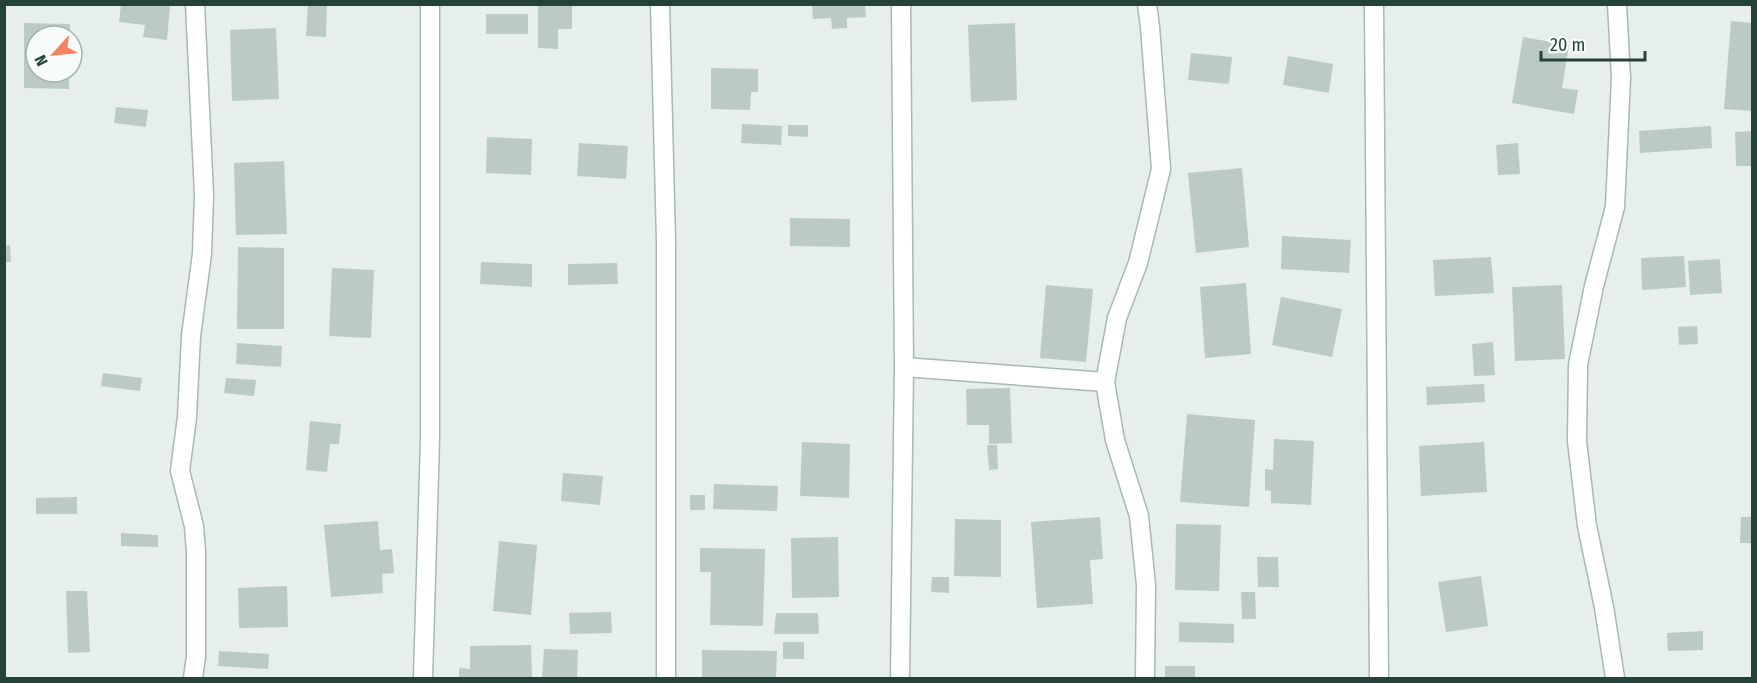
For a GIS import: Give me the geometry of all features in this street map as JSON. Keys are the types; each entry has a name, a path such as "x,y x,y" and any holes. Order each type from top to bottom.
{"street":[{"path":"193,678 196,635 196,552 194,526 180,471 191,336 202,254 204,195 195,4"},
{"path":"423,678 430,439 430,4"},
{"path":"660,4 666,242 666,678"},
{"path":"900,678 904,367 901,4"},
{"path":"1145,678 1146,585 1139,516 1115,440 1105,382 1117,318 1138,263 1161,169 1147,4"},
{"path":"1374,4 1380,678"},
{"path":"1615,678 1604,607 1587,526 1577,441 1578,365 1594,286 1615,207 1621,78 1617,4"},
{"path":"904,367 1105,382"}],"building":[{"path":"121,4 170,6 167,40 143,37 145,25 119,22"},
{"path":"308,4 327,4 326,37 306,36"},
{"path":"538,4 572,4 572,29 558,29 558,49 538,48"},
{"path":"812,4 865,4 866,17 847,18 847,28 832,29 831,18 813,19"},
{"path":"486,14 528,14 528,34 486,34"},
{"path":"1731,21 1752,23 1752,111 1724,109"},
{"path":"24,23 70,24 24,24"},
{"path":"1015,23 1017,100 971,102 968,25"},
{"path":"276,28 279,99 232,101 230,30"},
{"path":"1523,37 1569,45 1562,88 1578,90 1574,114 1512,103"},
{"path":"1191,53 1232,57 1229,84 1188,80"},
{"path":"1288,56 1333,64 1329,93 1283,85"},
{"path":"711,68 758,69 758,92 751,92 750,110 711,109"},
{"path":"24,84 69,84 69,89 24,88"},
{"path":"116,107 148,110 146,127 114,123"},
{"path":"742,124 782,126 781,145 741,143"},
{"path":"788,125 808,125 808,137 788,136"},
{"path":"1711,126 1712,148 1640,153 1639,131"},
{"path":"1752,131 1752,166 1736,166 1735,132"},
{"path":"487,137 532,139 531,175 486,173"},
{"path":"579,143 628,146 626,179 577,176"},
{"path":"1518,143 1520,174 1498,175 1496,145"},
{"path":"284,161 287,234 236,235 234,163"},
{"path":"1242,168 1249,247 1196,253 1188,173"},
{"path":"790,218 850,219 850,247 790,246"},
{"path":"1282,236 1351,240 1349,273 1281,269"},
{"path":"10,245 11,262 4,262 4,246"},
{"path":"238,247 284,248 284,329 237,329"},
{"path":"1684,256 1686,287 1642,290 1641,258"},
{"path":"1491,257 1494,293 1435,296 1433,260"},
{"path":"1720,259 1722,293 1690,295 1688,261"},
{"path":"481,262 532,264 532,287 480,284"},
{"path":"617,263 618,284 568,285 568,264"},
{"path":"332,268 374,270 371,338 329,336"},
{"path":"1246,283 1251,354 1205,358 1200,287"},
{"path":"1046,285 1093,289 1086,362 1040,358"},
{"path":"1562,285 1565,359 1515,361 1512,287"},
{"path":"1281,297 1342,309 1332,357 1272,345"},
{"path":"1697,326 1698,344 1679,345 1678,327"},
{"path":"1493,342 1495,375 1474,376 1472,344"},
{"path":"237,343 282,346 281,367 236,364"},
{"path":"103,373 142,378 140,391 101,386"},
{"path":"226,378 256,380 254,396 224,393"},
{"path":"1484,384 1485,402 1427,405 1426,387"},
{"path":"1010,388 1012,443 989,444 989,425 967,425 966,389"},
{"path":"1187,414 1255,420 1249,507 1180,502"},
{"path":"310,421 341,424 339,444 330,444 327,472 306,470"},
{"path":"1274,439 1314,441 1311,505 1271,503 1271,491 1265,490 1265,469 1273,470"},
{"path":"802,442 850,444 849,498 800,496"},
{"path":"1484,442 1487,492 1421,496 1419,446"},
{"path":"987,445 997,445 998,469 989,470"},
{"path":"563,473 603,476 600,505 561,501"},
{"path":"714,484 778,486 777,511 713,509"},
{"path":"690,495 705,495 705,510 690,510"},
{"path":"77,497 77,514 36,514 36,498"},
{"path":"1100,517 1103,559 1090,560 1093,604 1037,608 1031,522"},
{"path":"1741,517 1752,517 1752,543 1740,543"},
{"path":"955,519 1001,520 1001,577 954,576"},
{"path":"378,521 380,550 392,549 394,573 382,574 383,593 331,597 324,525"},
{"path":"1176,524 1221,525 1219,591 1175,590"},
{"path":"121,533 158,535 158,547 121,546"},
{"path":"838,537 839,597 792,598 791,538"},
{"path":"499,541 537,545 531,615 493,611"},
{"path":"700,548 765,549 763,626 710,625 711,572 700,572"},
{"path":"1257,557 1278,557 1279,587 1258,587"},
{"path":"1481,576 1488,626 1446,632 1438,582"},
{"path":"932,577 949,577 949,593 931,592"},
{"path":"287,586 288,627 239,628 238,588"},
{"path":"66,591 87,591 90,652 68,653"},
{"path":"1241,592 1255,592 1256,619 1242,619"},
{"path":"611,612 612,633 570,634 569,613"},
{"path":"776,613 818,613 819,634 774,634"},
{"path":"1179,622 1234,624 1234,643 1179,642"},
{"path":"1703,631 1703,650 1668,651 1667,633"},
{"path":"783,642 804,642 804,659 783,659"},
{"path":"531,645 532,678 459,678 459,668 470,669 470,646"},
{"path":"544,649 578,650 577,678 542,678"},
{"path":"702,650 777,651 776,678 702,678"},
{"path":"219,651 269,654 268,669 218,666"},
{"path":"1165,666 1195,666 1195,678 1165,678"}]}
